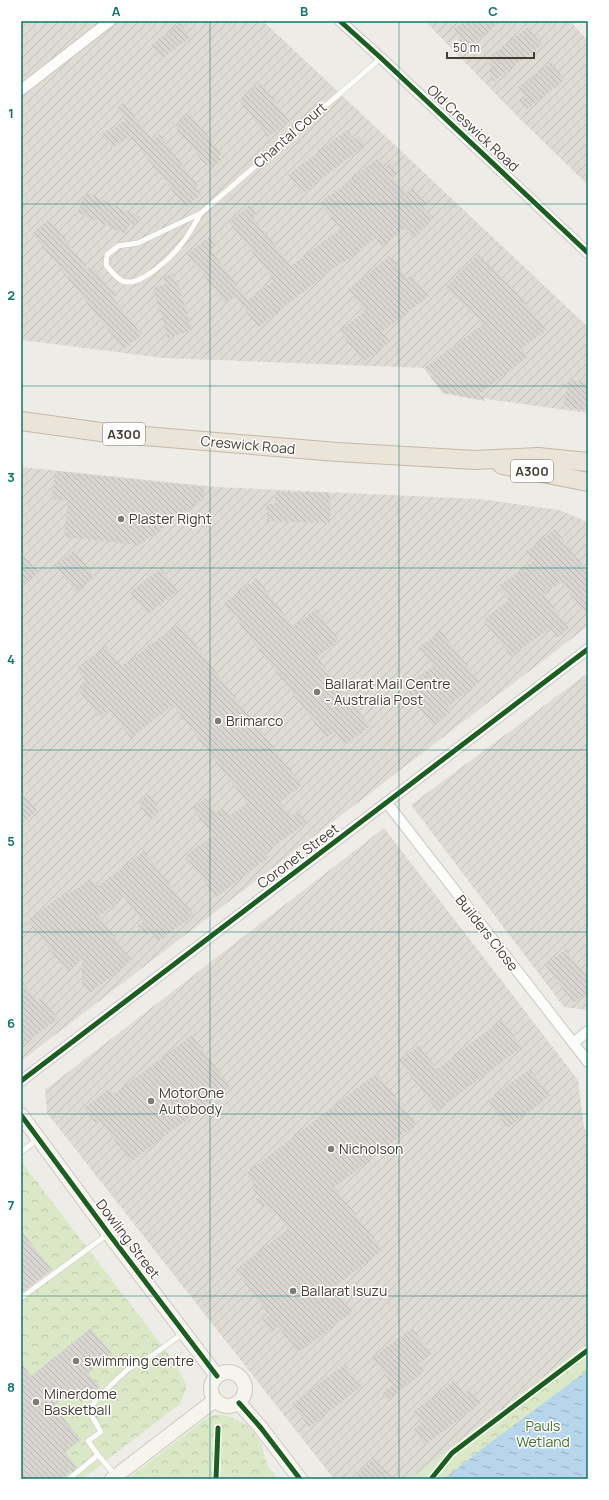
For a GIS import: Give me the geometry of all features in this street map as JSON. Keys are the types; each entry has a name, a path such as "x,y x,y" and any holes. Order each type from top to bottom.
{"highway":[{"name":"Creswick Road","path":"21,421 124,434 337,452 475,460 538,457 588,462"},
{"name":"Creswick Road","path":"475,460 588,482"}],"street":[{"path":"21,90 110,21"},
{"name":"Old Creswick Road","path":"340,21 588,253"},
{"name":"Coronet Street","path":"21,1081 588,649"},
{"name":"Builders Close","path":"387,803 588,1062"},
{"path":"573,1042 588,1031"},
{"name":"Dowling Street","path":"21,1115 109,1234 218,1376"},
{"path":"224,1372 232,1373 242,1379 245,1390 244,1397 239,1403 228,1407 220,1405 214,1400 211,1393 211,1385 218,1376 224,1372"},
{"path":"114,1478 214,1400"},
{"path":"239,1403 261,1428 300,1479"}],"lane":[{"name":"Chantal Court","path":"201,213 183,243 156,269 141,278 129,282 116,278 106,265 107,255 118,246 138,243 201,213 381,58"},
{"path":"21,1152 39,1138"},
{"path":"21,1298 109,1234"},
{"path":"114,1478 88,1441 101,1432 93,1418 91,1409 96,1399 128,1369 153,1355 184,1332"},
{"path":"69,1479 98,1455"}],"shaded area":[{"path":"21,21 263,21 588,327 588,413 443,393 424,368 164,358 21,340"},
{"path":"425,21 570,21 588,41 588,185 517,116"},
{"path":"21,467 217,487 478,499 559,510 588,522 588,626 21,1061"},
{"path":"588,673 588,1010 564,1007 411,805"},
{"path":"384,828 578,1080 584,1128 588,1131 588,1343 410,1479 334,1479 47,1113 45,1090"}],"green space":[{"path":"21,1161 173,1360 187,1386 180,1404 82,1479 21,1479"},
{"name":"Pauls Wetland","path":"588,1343 588,1479 410,1479"},
{"path":"213,1415 228,1416 249,1427 263,1448 267,1464 278,1479 127,1479 203,1421"}],"water":[{"name":"Pauls Wetland","path":"588,1370 588,1479 444,1479 483,1448"}],"building":[{"path":"465,21 502,21 463,51 456,42 461,38 454,29"},
{"path":"180,23 190,37 162,59 151,45"},
{"path":"528,27 542,45 494,81 488,72 493,68 486,59"},
{"path":"551,62 565,80 526,110 519,101 525,96 518,87"},
{"path":"261,83 290,121 268,137 239,100"},
{"path":"124,103 153,140 160,135 198,185 195,187 201,195 185,207 130,136 112,148 102,134 110,128 112,130 125,119 117,108"},
{"path":"190,113 222,154 218,157 221,160 212,167 210,164 206,166 174,125"},
{"path":"347,130 354,139 358,136 365,145 302,194 288,175"},
{"path":"378,158 385,167 390,163 397,173 391,177 407,192 412,188 427,203 423,207 434,218 414,239 404,229 382,246 376,238 343,263 342,262 258,327 235,297 226,304 187,254 209,237 215,245 210,249 248,300 274,281 229,222 250,205 257,214 253,217 291,266 340,229 320,203"},
{"path":"86,192 140,217 135,226 130,224 125,234 77,212"},
{"path":"50,219 88,269 92,266 110,288 112,287 118,294 113,298 142,335 123,349 32,233"},
{"path":"478,254 516,291 546,330 522,348 528,357 479,394 485,401 443,393 424,368 483,324 445,288"},
{"path":"390,256 407,278 412,275 429,296 382,332 390,342 363,362 339,331 365,311 348,289"},
{"path":"173,274 175,281 177,280 192,330 168,338 153,288 165,284 163,277"},
{"path":"569,379 588,383 588,411 563,406"},
{"name":"Plaster Right","path":"55,471 205,487 203,499 139,545 64,537 68,501 52,499"},
{"path":"275,492 330,493 330,523 267,521 267,504 275,504"},
{"path":"555,529 588,572 588,617 561,582 544,594 569,628 557,638 550,628 511,656 483,620 509,600 499,586 533,561 526,552"},
{"path":"74,550 95,577 76,592 55,565"},
{"path":"21,552 39,572 21,586"},
{"path":"161,568 178,591 147,615 130,592"},
{"name":"Ballarat Mail Centre - Australia Post","path":"257,578 293,626 316,609 339,640 317,657 370,726 345,745 334,732 326,738 224,603"},
{"path":"179,623 302,785 280,802 292,816 298,811 307,822 265,853 268,858 216,897 185,856 213,835 192,808 205,798 216,812 222,808 229,816 247,803 173,705 131,738 109,710 99,717 77,688 86,681 76,668 106,646 122,666"},
{"path":"441,631 480,682 448,706 452,711 433,726 404,687 433,666 419,647"},
{"path":"21,791 37,811 21,824"},
{"path":"149,794 161,811 150,820 138,803"},
{"path":"144,851 194,915 158,942 151,932 145,936 137,926 143,922 124,897 99,916 132,960 90,993 82,984 82,959 67,972 28,921 68,890 71,893 91,878 98,886"},
{"path":"566,949 588,979 588,992 573,1003 545,965"},
{"path":"21,980 37,1001 42,998 58,1019 21,1046"},
{"path":"502,1020 522,1047 437,1111 399,1061 419,1045 437,1069"},
{"name":"MotorOne Autobody","path":"192,1035 230,1086 131,1162 99,1120 95,1123 84,1108 109,1089 113,1095"},
{"path":"530,1069 550,1096 508,1128 487,1101"},
{"path":"377,1073 416,1124 335,1187 383,1250 333,1288 352,1312 298,1353 278,1327 271,1333 262,1320 269,1315 235,1270 288,1229 275,1212 272,1214 265,1205 262,1207 256,1199 259,1197 253,1189 256,1187 246,1173"},
{"path":"21,1230 52,1270 21,1293"},
{"path":"91,1328 112,1354 88,1373 100,1387 81,1402 72,1391 54,1406 81,1440 65,1452 77,1467 66,1476 65,1479 21,1479 21,1363 31,1376"},
{"path":"412,1328 432,1354 418,1364 424,1372 387,1401 382,1393 393,1385 372,1358"},
{"path":"345,1364 362,1386 309,1427 292,1404"},
{"path":"455,1380 464,1393 470,1389 481,1403 425,1445 413,1430 421,1423 413,1412"},
{"path":"373,1458 395,1479 354,1479"}],"cycle path":[{"path":"340,21 588,253"},
{"path":"21,1081 588,649"},
{"path":"21,1115 217,1376"},
{"path":"431,1479 452,1453 588,1350"},
{"path":"239,1403 261,1428 300,1479"},
{"path":"216,1479 218,1428"}],"place":[{"name":"Plaster Right","path":"121,519"},
{"name":"Ballarat Mail Centre - Australia Post","path":"317,692"},
{"name":"Brimarco","path":"218,721"},
{"name":"MotorOne Autobody","path":"151,1101"},
{"name":"Nicholson","path":"331,1149"},
{"name":"Ballarat Isuzu","path":"293,1291"},
{"name":"swimming centre","path":"76,1361"},
{"name":"Minerdome Basketball","path":"36,1402"}]}
